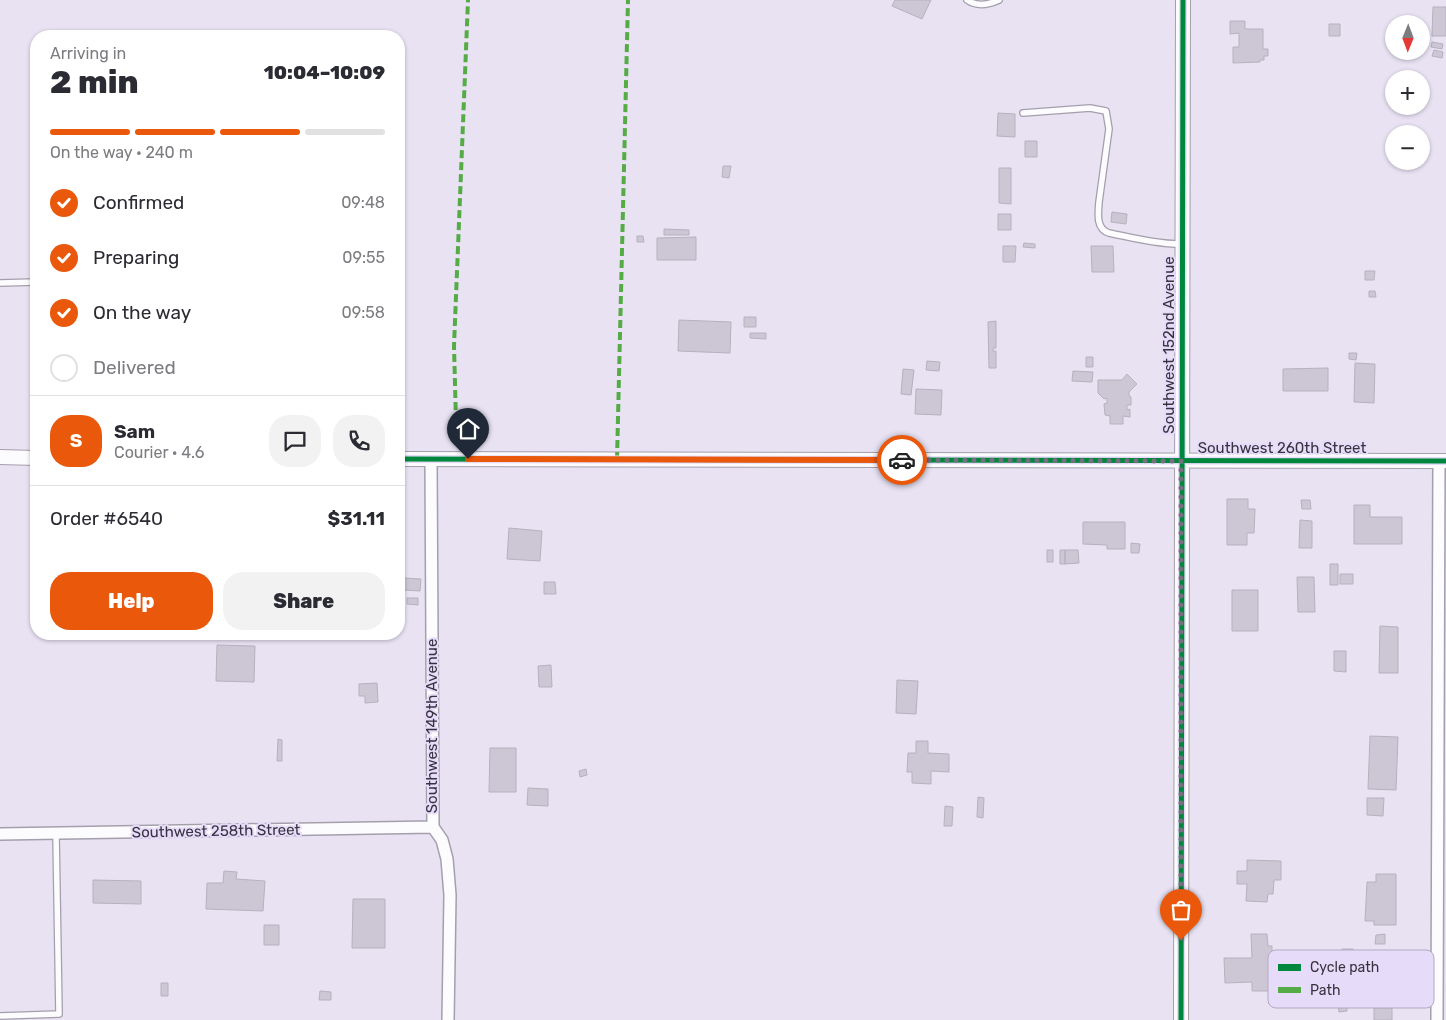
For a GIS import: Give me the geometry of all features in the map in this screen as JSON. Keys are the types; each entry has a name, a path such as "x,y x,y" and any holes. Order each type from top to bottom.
{"street":[{"name":"Southwest 152nd Avenue","path":"1181,1020 1183,0"},
{"path":"0,458 30,458"},
{"name":"Southwest 260th Street","path":"405,459 1443,461"},
{"name":"Southwest 149th Avenue","path":"432,459 433,827 442,840 447,859 450,895 448,1020"},
{"path":"1437,1020 1443,461"},
{"name":"Southwest 258th Street","path":"0,834 433,827"}],"lane":[{"path":"967,0 979,4 989,4 999,0"},
{"path":"1024,112 1090,108 1106,111 1109,129 1098,214 1101,228 1109,233 1163,244 1182,244"},
{"path":"0,283 30,282"},
{"path":"0,1016 59,1014 56,834"}],"building":[{"path":"895,0 931,0 922,19 892,6"},
{"path":"1433,7 1446,7 1446,36 1432,36"},
{"path":"1230,21 1245,21 1245,29 1263,29 1263,49 1268,49 1268,56 1264,56 1264,60 1260,60 1260,62 1233,63 1233,47 1239,47 1239,33 1230,34"},
{"path":"1329,24 1340,24 1340,36 1329,36"},
{"path":"1432,42 1443,44 1442,49 1431,47"},
{"path":"1434,50 1443,52 1442,58 1432,56"},
{"path":"998,113 1015,114 1015,137 997,136"},
{"path":"1025,141 1037,141 1037,157 1025,157"},
{"path":"723,166 731,166 729,178 722,177"},
{"path":"999,168 1011,168 1011,204 999,203"},
{"path":"1112,212 1127,214 1126,224 1111,222"},
{"path":"998,214 1011,214 1011,230 998,230"},
{"path":"664,229 689,230 689,235 664,235"},
{"path":"637,236 643,236 644,242 637,242"},
{"path":"696,237 696,260 657,260 657,238"},
{"path":"1024,243 1035,244 1035,248 1023,247"},
{"path":"1003,246 1016,246 1015,262 1003,262"},
{"path":"1091,246 1113,246 1114,272 1092,272"},
{"path":"1365,271 1375,271 1374,280 1365,280"},
{"path":"1369,291 1375,291 1376,297 1369,297"},
{"path":"744,317 756,317 756,327 744,327"},
{"path":"679,320 731,322 730,353 678,351"},
{"path":"996,321 996,348 993,348 993,351 996,351 996,368 989,368 988,322"},
{"path":"750,333 766,333 766,339 750,338"},
{"path":"1349,353 1357,353 1356,360 1349,359"},
{"path":"1086,357 1093,357 1093,367 1086,367"},
{"path":"927,361 940,362 939,371 926,370"},
{"path":"1355,363 1375,364 1374,403 1354,402"},
{"path":"1328,368 1328,391 1283,391 1283,369"},
{"path":"903,369 914,370 911,395 901,394"},
{"path":"1073,371 1093,372 1092,382 1072,381"},
{"path":"1127,374 1137,384 1129,392 1131,405 1127,405 1127,410 1130,409 1130,417 1123,416 1123,424 1110,424 1110,416 1105,415 1104,404 1107,403 1107,398 1104,399 1098,393 1098,380 1122,380"},
{"path":"916,389 942,390 941,415 915,414"},
{"path":"1227,499 1248,499 1248,509 1255,509 1254,533 1247,533 1247,545 1227,545"},
{"path":"1301,500 1310,500 1311,509 1302,509"},
{"path":"1354,505 1370,505 1370,517 1402,517 1402,544 1354,544"},
{"path":"1300,520 1312,521 1312,548 1299,548"},
{"path":"1083,522 1125,522 1125,549 1107,549 1107,545 1083,544"},
{"path":"509,528 542,531 540,561 507,559"},
{"path":"1131,543 1140,544 1139,553 1131,553"},
{"path":"1047,550 1053,550 1053,562 1047,562"},
{"path":"1060,550 1065,550 1065,564 1060,564"},
{"path":"1065,550 1078,550 1079,563 1065,564"},
{"path":"1330,564 1338,564 1338,585 1330,585"},
{"path":"1340,574 1353,574 1353,584 1340,584"},
{"path":"1297,577 1314,577 1315,612 1298,612"},
{"path":"405,578 421,579 420,591 405,590"},
{"path":"544,582 555,582 556,594 544,594"},
{"path":"1232,590 1258,590 1258,631 1232,631"},
{"path":"407,598 418,598 418,605 407,604"},
{"path":"1380,626 1398,627 1398,673 1379,673"},
{"path":"217,645 255,646 254,682 216,681"},
{"path":"1334,651 1346,651 1346,672 1334,671"},
{"path":"551,665 552,687 539,687 538,666"},
{"path":"897,680 918,681 916,714 896,713"},
{"path":"377,683 378,702 365,703 365,696 359,696 359,684"},
{"path":"1370,736 1398,737 1396,790 1368,789"},
{"path":"278,739 282,740 282,761 277,761"},
{"path":"916,741 928,741 928,753 949,754 949,772 931,771 931,784 912,783 912,772 907,772 908,753 916,753"},
{"path":"490,748 516,748 516,792 489,792"},
{"path":"586,769 587,775 580,777 579,771"},
{"path":"528,788 548,789 548,806 527,805"},
{"path":"978,797 984,798 983,818 977,817"},
{"path":"1367,798 1384,798 1383,816 1367,815"},
{"path":"945,806 953,807 952,826 944,826"},
{"path":"1247,860 1281,861 1281,880 1274,880 1273,894 1268,894 1267,902 1246,901 1247,884 1237,884 1237,871 1247,871"},
{"path":"224,871 237,872 236,879 265,881 263,911 206,909 207,883 223,883"},
{"path":"1376,874 1396,874 1396,925 1374,925 1374,921 1365,921 1367,882 1376,882"},
{"path":"93,880 141,881 141,904 93,903"},
{"path":"353,899 385,899 385,948 352,948"},
{"path":"264,925 279,925 279,945 264,945"},
{"path":"1251,934 1267,934 1268,946 1272,946 1272,950 1268,950 1268,991 1252,991 1252,982 1225,983 1224,958 1252,958"},
{"path":"1385,934 1385,944 1375,944 1376,935"},
{"path":"161,983 168,983 168,996 161,996"},
{"path":"320,991 331,992 331,1000 319,1000"},
{"path":"1338,1008 1347,1008 1347,1011 1339,1012"},
{"path":"1374,1008 1392,1008 1392,1020 1374,1020"}],"marked path":[{"path":"456,422 454,346 468,0"},
{"path":"617,460 628,0"}],"cycle path":[{"path":"1181,1020 1183,0"},
{"path":"405,459 1446,461"}],"way so far":[{"path":"902,460 1181,461 1181,940"}],"route":[{"path":"468,459 902,460"}]}
